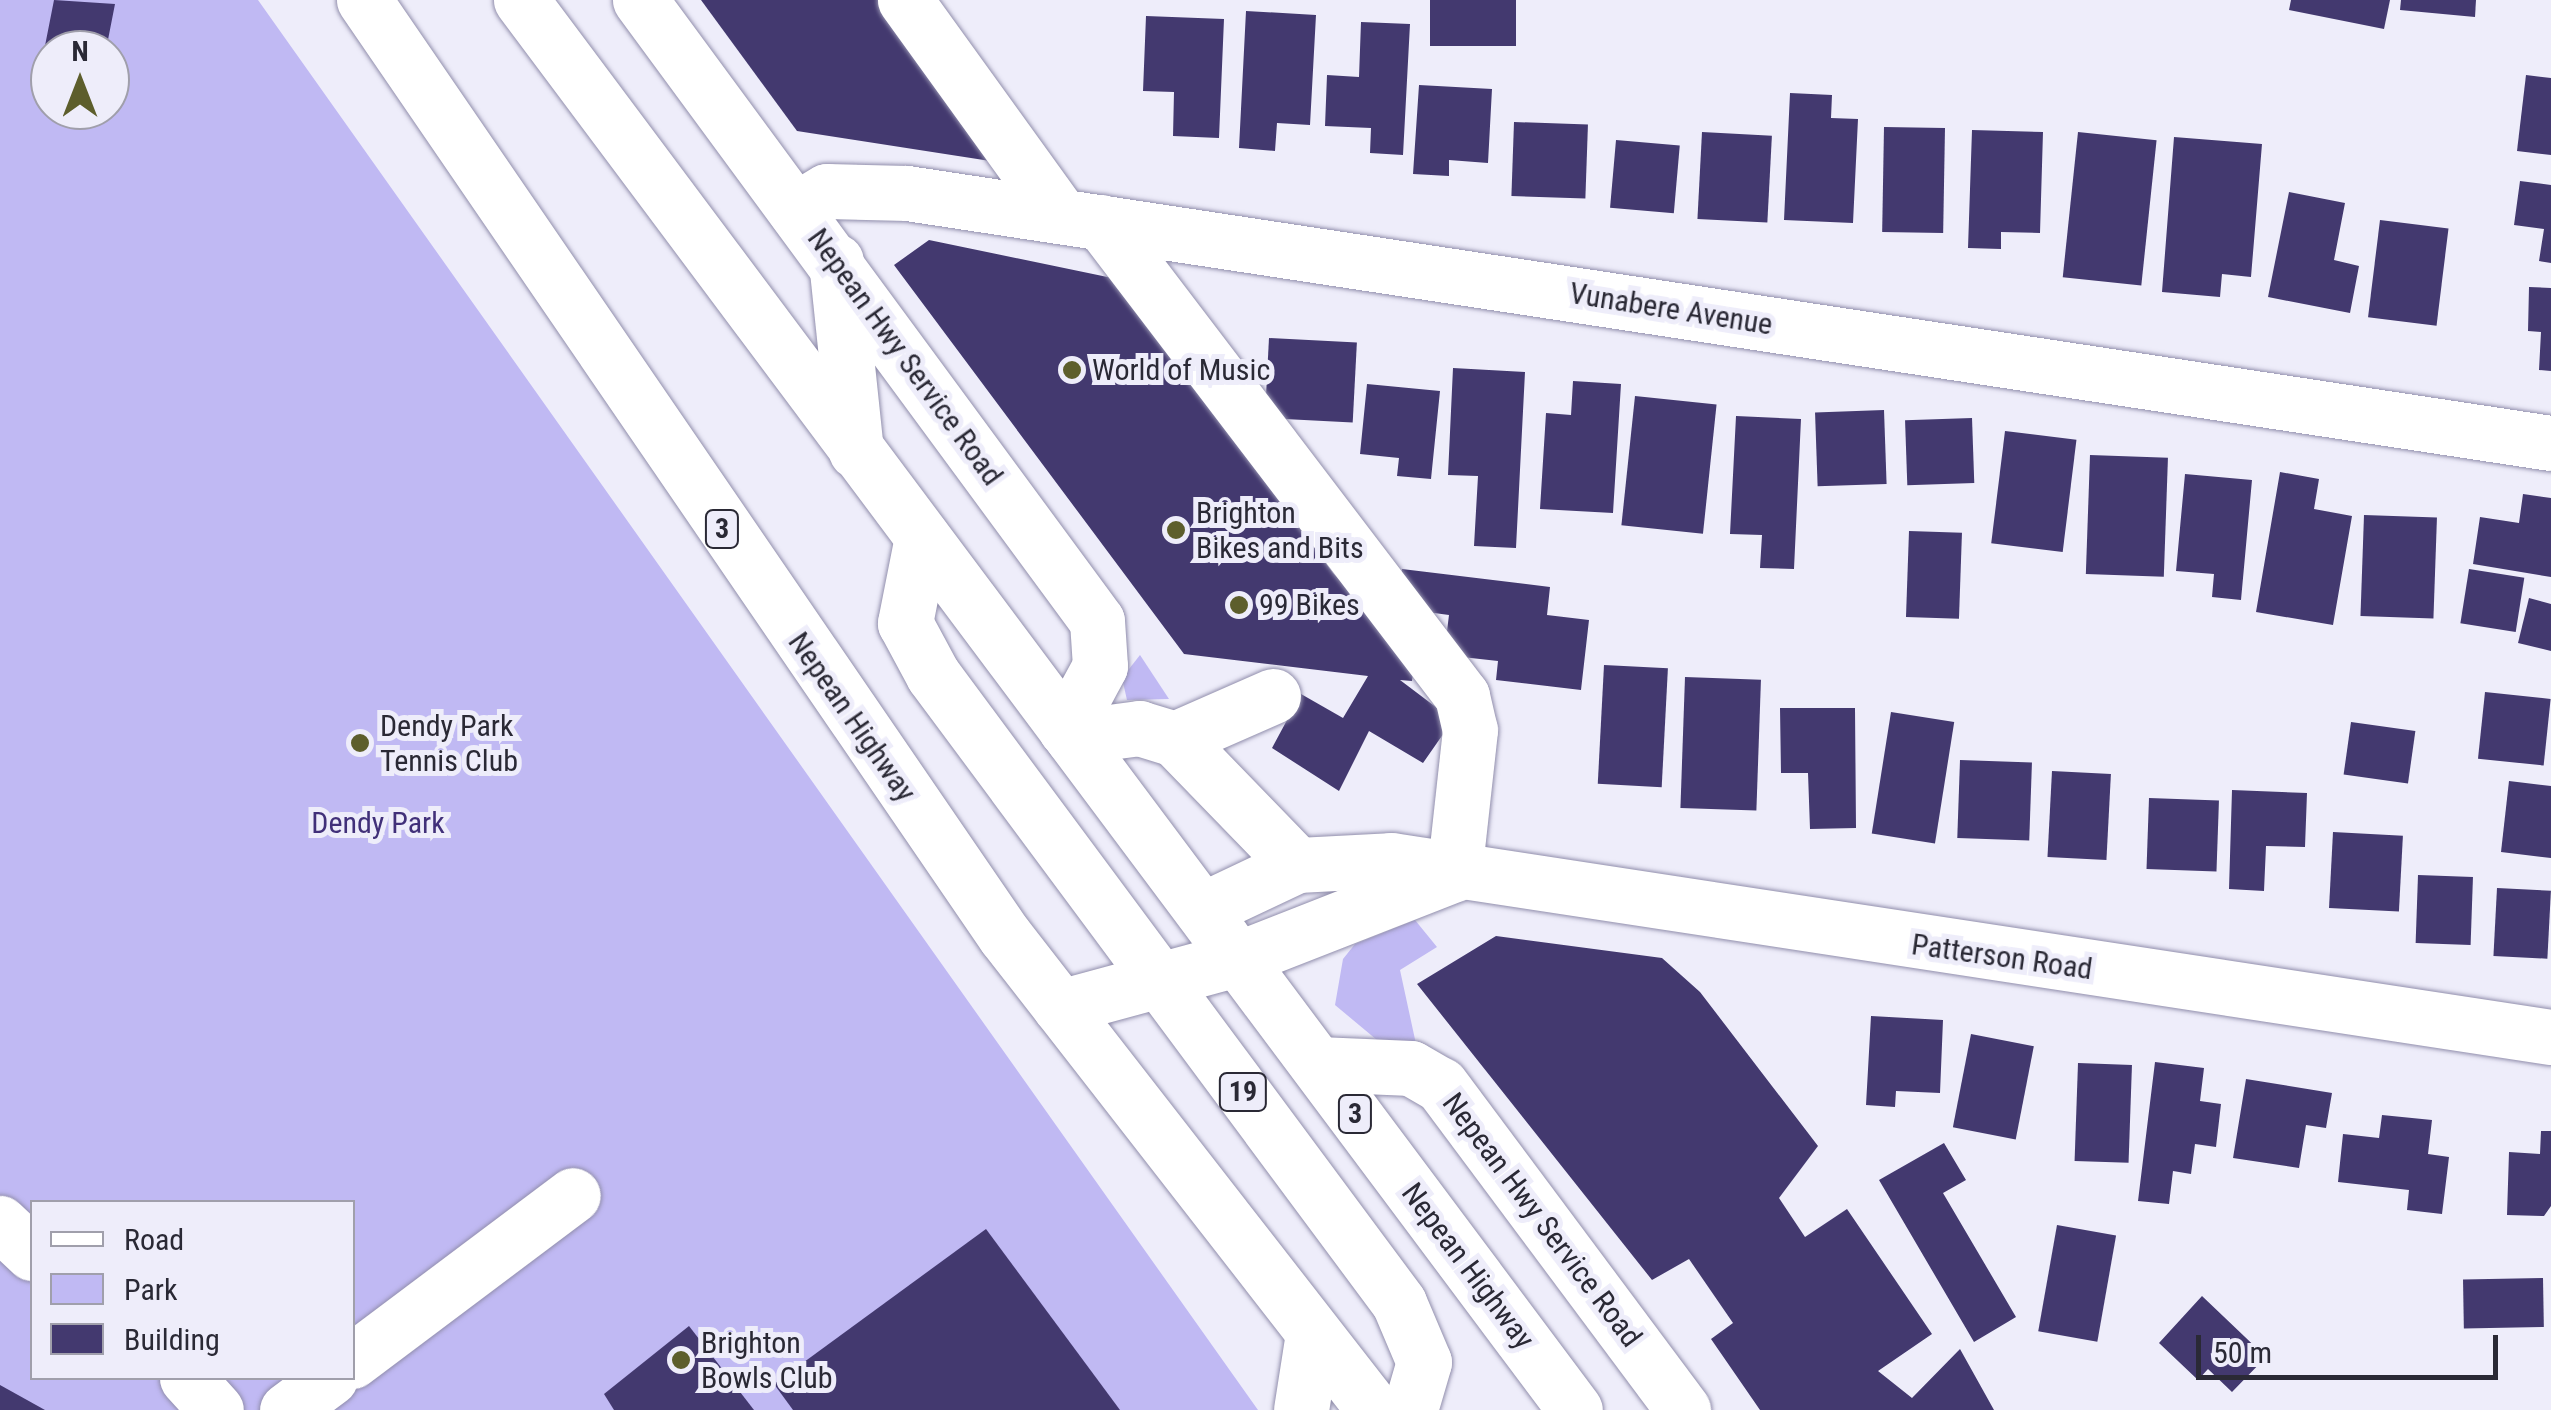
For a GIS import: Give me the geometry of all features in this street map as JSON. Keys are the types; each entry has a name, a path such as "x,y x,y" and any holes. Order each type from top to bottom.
{"main road":[{"name":"Nepean Highway","path":"364,0 846,711 1060,1008 1374,1410"},
{"name":"Nepean Highway","path":"521,0 1575,1410"},
{"name":"Nepean Hwy Service Road","path":"640,0 1097,620 1100,666 1069,732"},
{"path":"904,0 1462,696 1470,730 1454,874"},
{"name":"Vunabere Avenue","path":"795,210 848,188 1081,219 2551,444"},
{"path":"836,261 856,451"},
{"name":"19","path":"922,537 905,623 1152,970 1406,1316 1424,1369 1410,1410"},
{"path":"1175,739 1272,696"},
{"path":"1069,732 1139,728 1175,739 1297,865"},
{"name":"Patterson Road","path":"1152,970 1202,910 1297,865 1377,858 1454,874 2551,1037"},
{"name":"Patterson Road","path":"1060,1008 1152,970 1240,958 1454,874"},
{"name":"Nepean Hwy Service Road","path":"1318,1064 1411,1068 1442,1085 1683,1410"},
{"path":"355,1358 572,1195"},
{"path":"0,1223 30,1252"},
{"path":"1301,1410 1313,1333"},
{"path":"189,1380 216,1410"},
{"path":"287,1410 327,1380"}],"green space":[{"name":"Dendy Park","path":"0,0 258,0 1258,1410 0,1410"},
{"path":"1140,655 1169,699 1127,700 1122,678"},
{"path":"1415,920 1437,947 1400,970 1416,1044 1377,1040 1335,1005 1343,959 1355,944"}],"building":[{"path":"54,0 115,4 110,30 48,30"},
{"path":"701,0 894,0 1016,165 797,131"},
{"path":"1430,0 1516,0 1516,46 1430,46"},
{"path":"2291,0 2390,0 2384,29 2289,10"},
{"path":"2401,0 2476,0 2475,17 2400,10"},
{"path":"1246,11 1316,15 1310,125 1277,123 1275,151 1239,148"},
{"path":"1146,16 1224,19 1219,138 1173,136 1174,92 1143,91"},
{"path":"1361,22 1410,24 1403,155 1370,153 1371,128 1325,126 1327,75 1359,77"},
{"path":"2526,75 2551,78 2551,155 2517,151"},
{"path":"1419,85 1492,89 1488,163 1449,160 1449,176 1413,174"},
{"path":"1790,93 1832,95 1831,118 1858,119 1853,223 1784,220"},
{"path":"1514,122 1588,125 1585,199 1511,196"},
{"path":"1884,127 1945,128 1943,233 1882,232"},
{"path":"1972,130 2043,132 2040,233 2001,232 2001,249 1968,248"},
{"path":"1702,132 1772,136 1767,223 1697,219"},
{"path":"2078,132 2157,140 2141,285 2063,277"},
{"path":"2174,137 2262,144 2251,277 2222,274 2220,297 2162,292"},
{"path":"1616,140 1680,146 1674,213 1610,208"},
{"path":"2520,181 2551,185 2551,263 2539,261 2544,229 2514,225"},
{"path":"2289,192 2345,203 2334,260 2359,266 2350,313 2268,297"},
{"path":"2380,220 2448,228 2437,326 2368,317"},
{"path":"929,240 1117,279 1333,573 1415,660 1412,681 1400,680 1453,720 1423,763 1369,731 1339,791 1272,748 1301,694 1343,718 1368,676 1184,654 894,265"},
{"path":"2529,287 2551,288 2551,371 2539,370 2541,332 2528,331"},
{"path":"1269,338 1357,343 1353,422 1265,418"},
{"path":"1453,368 1525,372 1516,548 1474,546 1478,476 1448,475"},
{"path":"1573,381 1621,384 1613,513 1540,509 1546,413 1571,415"},
{"path":"1367,384 1440,391 1431,479 1397,476 1399,458 1360,454"},
{"path":"1635,396 1717,405 1703,534 1621,525"},
{"path":"1884,410 1887,484 1818,486 1815,412"},
{"path":"1736,416 1801,419 1794,569 1760,568 1762,535 1730,534"},
{"path":"1972,418 1974,483 1907,485 1905,420"},
{"path":"2005,431 2076,440 2063,552 1991,543"},
{"path":"2090,455 2168,458 2164,577 2086,574"},
{"path":"2280,472 2319,479 2314,509 2352,516 2333,625 2256,612"},
{"path":"2185,474 2252,480 2241,600 2212,597 2214,574 2176,571"},
{"path":"2523,494 2551,498 2551,577 2473,564 2480,517 2519,523"},
{"path":"2364,515 2437,518 2433,618 2360,616"},
{"path":"1909,531 1962,533 1959,619 1906,617"},
{"path":"1402,569 1550,587 1547,615 1589,620 1581,690 1496,680 1498,661 1444,655 1449,615 1397,608"},
{"path":"2469,569 2524,578 2516,632 2460,623"},
{"path":"2529,598 2551,604 2551,651 2518,643"},
{"path":"1604,665 1668,668 1662,787 1598,784"},
{"path":"1685,677 1761,680 1756,811 1680,808"},
{"path":"2485,692 2551,699 2544,766 2478,759"},
{"path":"1780,708 1855,708 1856,828 1810,829 1808,773 1781,773"},
{"path":"1891,712 1954,722 1935,843 1872,833"},
{"path":"2351,722 2415,731 2408,784 2344,774"},
{"path":"1960,760 2032,763 2029,840 1957,838"},
{"path":"2052,771 2111,774 2106,860 2047,857"},
{"path":"2509,781 2551,786 2551,858 2501,852"},
{"path":"2232,790 2307,793 2305,847 2266,846 2264,891 2229,889"},
{"path":"2149,798 2219,800 2216,871 2147,869"},
{"path":"2333,832 2403,836 2399,912 2329,908"},
{"path":"2418,875 2473,877 2471,945 2416,943"},
{"path":"2497,888 2551,891 2547,959 2493,956"},
{"path":"1496,936 1662,958 1700,992 1818,1146 1779,1198 1805,1237 1847,1209 1932,1334 1878,1371 1912,1398 1960,1349 1994,1410 1760,1410 1711,1339 1733,1323 1689,1259 1652,1280 1417,984"},
{"path":"1871,1016 1943,1020 1940,1093 1896,1091 1895,1107 1866,1105"},
{"path":"1971,1034 2034,1046 2016,1139 1953,1127"},
{"path":"2155,1062 2204,1068 2200,1101 2221,1104 2216,1147 2195,1144 2191,1174 2173,1171 2169,1204 2138,1201"},
{"path":"2078,1063 2132,1065 2129,1163 2075,1161"},
{"path":"2246,1079 2332,1093 2326,1128 2306,1125 2299,1168 2233,1158"},
{"path":"2382,1115 2432,1120 2428,1154 2449,1157 2442,1214 2407,1210 2409,1190 2338,1182 2343,1134 2379,1138"},
{"path":"2541,1131 2551,1131 2551,1206 2544,1216 2507,1215 2509,1152 2540,1154"},
{"path":"1944,1143 1966,1180 1943,1193 2016,1317 1974,1342 1879,1180"},
{"path":"2057,1225 2116,1235 2097,1342 2038,1331"},
{"path":"986,1229 1120,1410 793,1410 774,1384"},
{"path":"2543,1278 2544,1327 2464,1328 2463,1279"},
{"path":"2202,1296 2266,1357 2232,1392 2208,1369 2198,1380 2159,1343"},
{"name":"Brighton Bowls Club","path":"689,1326 754,1410 614,1410 604,1394"},
{"path":"0,1385 45,1410 0,1410"}],"place":[{"name":"World of Music","path":"1072,370"},
{"name":"Brighton Bikes and Bits","path":"1176,530"},
{"name":"99 Bikes","path":"1239,605"},
{"name":"Dendy Park Tennis Club","path":"360,743"},
{"name":"Brighton Bowls Club","path":"681,1360"}]}
